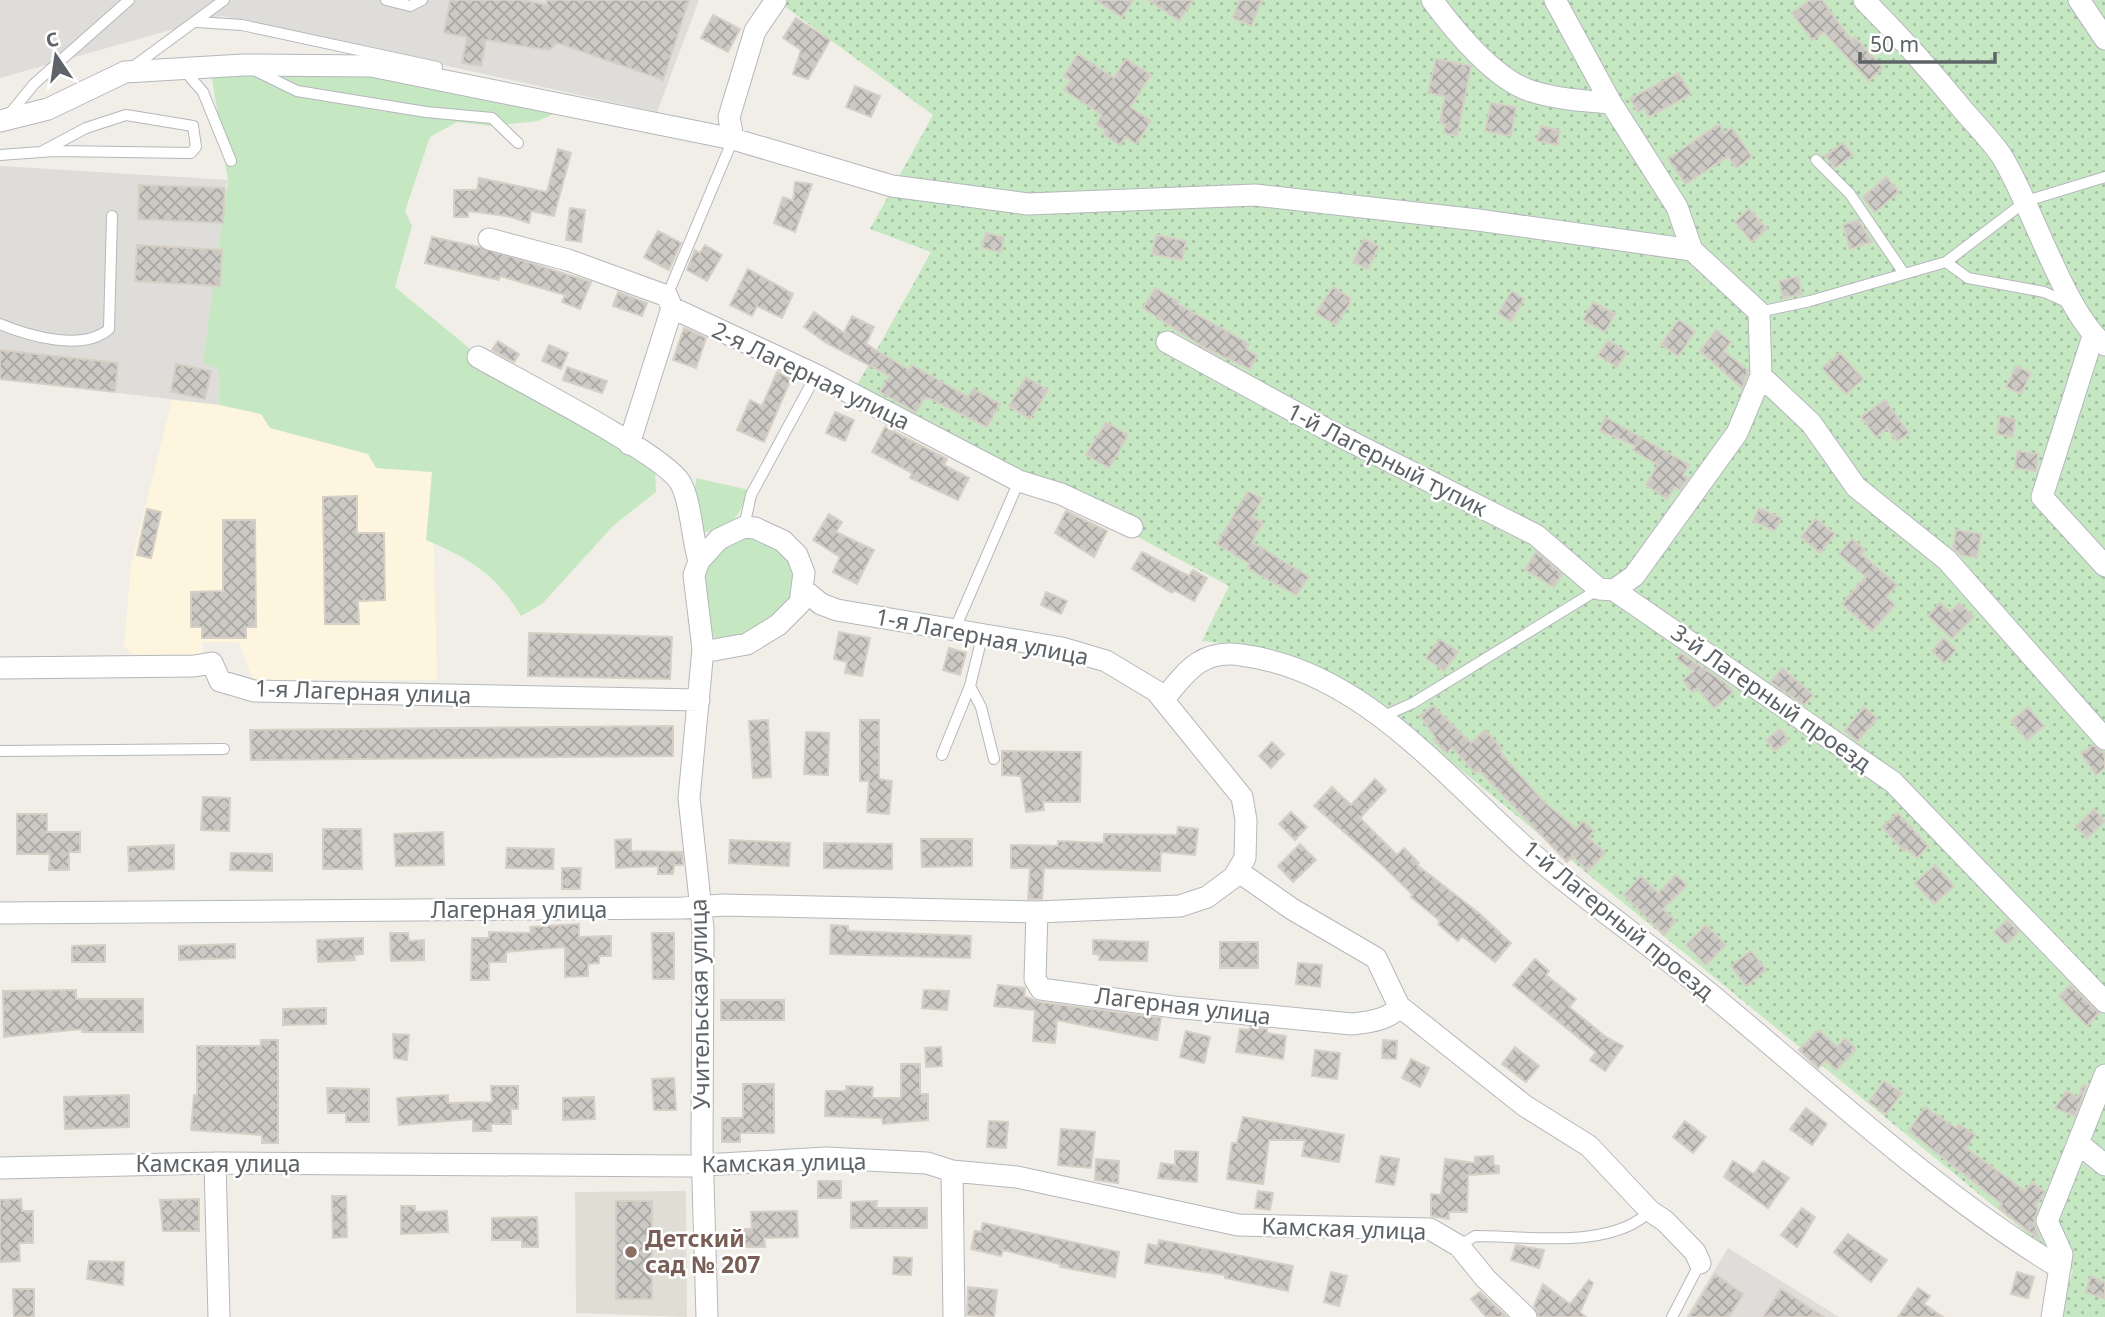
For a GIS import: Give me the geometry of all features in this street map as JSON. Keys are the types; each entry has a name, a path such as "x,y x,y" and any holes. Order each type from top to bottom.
{"street":[{"path":"733,139 729,117 755,31 776,0"},
{"path":"1432,0 1455,32 1488,63 1529,91 1611,103"},
{"path":"1555,0 1611,103 1677,207 1692,250 1759,312 1761,376 1737,433 1634,576 1607,589"},
{"path":"2079,0 2105,39"},
{"path":"1871,3 2000,154 2026,201 2074,305 2099,341 2042,497 2105,566"},
{"path":"2,121 48,109 125,72 243,65 371,66 733,139 892,186 1028,204 1255,195 1479,220 1692,250"},
{"name":"2-я Лагерная улица","path":"489,239 568,260 670,302 1018,481 1060,494 1132,527"},
{"path":"629,444 670,302"},
{"name":"1-й Лагерный тупик","path":"1167,342 1315,423 1535,535 1607,589"},
{"path":"478,357 629,444 670,472 681,483 699,561"},
{"path":"1761,376 1811,423 1856,487 1947,560 2105,739"},
{"path":"744,527 755,528 783,541 796,555 804,573 804,590 800,603 790,616 760,638 732,648 703,649 694,575 699,561 719,538 744,527"},
{"name":"3-й Лагерный проезд","path":"1607,589 1893,782 2105,1002"},
{"name":"1-я Лагерная улица","path":"804,590 821,604 837,610 982,637 1062,648 1106,661 1156,691 1242,797 1246,820 1245,858 1239,872"},
{"name":"Учительская улица","path":"703,649 689,798 702,907 703,1164 707,1317"},
{"name":"1-й Лагерный проезд","path":"1163,700 1192,665 1211,656 1240,654 1291,668 1333,687 1384,716 1546,866 1724,1005 1935,1184 2010,1237 2060,1268"},
{"name":"1-я Лагерная улица","path":"0,668 194,666 212,663 220,681 254,691 699,700"},
{"path":"1239,872 1292,909 1376,958 1399,1006 1525,1106 1589,1146 1650,1211 1680,1237 1700,1263"},
{"name":"Лагерная улица","path":"0,913 702,907 1037,912 1180,906 1207,897 1239,872"},
{"name":"Лагерная улица","path":"1037,912 1035,979 1041,989 1174,1007 1352,1024 1376,1020 1396,1012 1399,1006"},
{"path":"2052,1317 2062,1254 2048,1221 2105,1075"},
{"path":"2078,1143 2105,1166"},
{"name":"Камская улица","path":"0,1168 215,1163 703,1164 826,1158 927,1163 952,1171 1017,1177 1238,1225 1430,1229 1459,1246 1486,1279 1526,1317"},
{"path":"215,1163 219,1317"},
{"path":"952,1171 954,1317"}],"lane":[{"path":"2,121 34,84 114,5 129,0"},
{"path":"125,72 224,0"},
{"path":"386,0 410,6 422,0"},
{"path":"197,22 242,25 437,67"},
{"path":"243,65 297,91 426,112 492,118 518,143"},
{"path":"184,70 203,92 231,161"},
{"path":"0,155 41,152 191,153 196,147 193,126 209,107"},
{"path":"41,152 86,128 126,115 193,126"},
{"path":"670,302 733,139"},
{"path":"1816,160 1850,194 1903,272"},
{"path":"1759,312 1810,301 1903,272 1946,262 2026,201 2105,177"},
{"path":"0,324 22,333 77,341 99,338 108,329 112,216"},
{"path":"1946,262 1968,278 2044,292 2074,305"},
{"path":"744,527 751,495 816,375"},
{"path":"954,631 1018,481"},
{"path":"1384,716 1413,703 1607,589"},
{"path":"942,755 970,686 982,637"},
{"path":"970,686 981,707 994,759"},
{"path":"0,751 224,750"},
{"path":"1459,1246 1475,1236 1597,1236 1624,1230 1650,1211"},
{"path":"1672,1317 1700,1263"}],"shaded area":[{"path":"0,0 699,0 657,112 221,16 0,78"},
{"path":"0,166 228,180 225,188 220,405 0,379"},
{"path":"172,400 219,405 261,414 270,428 368,454 376,468 432,472 437,680 253,680 239,642 202,642 202,654 147,659 135,657 124,646 131,564"},
{"name":"Детский сад № 207","path":"686,1191 687,1317 576,1313 575,1192"},
{"path":"1728,1248 1839,1317 1686,1317"}],"green space":[{"path":"776,0 2105,0 2105,1317 2056,1317 2073,1271 1379,703 1266,648 1202,641 1229,586 1136,536 850,398 931,252 870,229 933,115"},
{"path":"370,71 562,110 538,121 492,126 457,122 430,137 405,211 412,226 395,287 469,348 475,360 655,469 656,492 614,525 542,604 521,616 502,589 481,569 426,540 432,472 376,468 368,454 270,428 261,414 220,405 219,370 203,363 228,180 212,78 222,73"},
{"path":"696,478 749,490 738,514 728,525 704,532 695,495"},
{"path":"740,536 762,538 777,545 799,576 791,602 755,632 719,641 708,633 704,577 714,559"}],"building":[{"path":"522,0 547,5 547,0 689,0 663,80 558,43 549,50 486,40 481,66 462,63 467,37 444,33 450,1"},
{"path":"1096,0 1133,0 1122,17"},
{"path":"1149,0 1193,0 1179,21"},
{"path":"1240,0 1262,0 1251,26 1233,18"},
{"path":"1810,0 1822,0 1851,40 1855,37 1883,68 1869,81 1824,32 1812,40 1792,13"},
{"path":"713,15 740,29 728,52 701,38"},
{"path":"796,18 830,40 808,79 793,74 801,50 783,38"},
{"path":"1078,54 1114,78 1126,59 1151,75 1130,107 1151,121 1136,144 1125,137 1120,145 1103,134 1106,130 1096,124 1102,115 1064,90 1071,80 1064,76"},
{"path":"1436,59 1471,66 1457,136 1444,133 1445,124 1440,123 1445,96 1428,93"},
{"path":"1678,73 1691,94 1649,117 1644,108 1638,112 1630,99"},
{"path":"855,86 880,96 871,117 846,107"},
{"path":"1491,103 1516,107 1511,136 1485,131"},
{"path":"1719,124 1725,133 1732,128 1752,157 1736,168 1728,156 1686,184 1668,159"},
{"path":"1541,126 1560,131 1557,145 1537,141"},
{"path":"1843,143 1853,155 1835,168 1825,156"},
{"path":"558,149 571,153 554,216 531,211 529,223 507,216 468,211 468,217 454,217 454,190 477,190 479,178 547,192"},
{"path":"1886,177 1899,192 1875,212 1863,197"},
{"path":"795,182 812,184 795,232 774,223 783,197 793,201"},
{"path":"139,185 225,188 223,223 138,219"},
{"path":"570,208 585,210 581,242 566,240"},
{"path":"1749,209 1767,229 1752,242 1735,222"},
{"path":"1858,220 1872,242 1850,249 1843,225"},
{"path":"658,231 681,243 669,270 644,257"},
{"path":"986,233 1004,237 1001,252 982,248"},
{"path":"1156,235 1186,241 1182,260 1152,254"},
{"path":"432,237 479,247 591,282 580,309 562,302 565,295 500,276 499,280 425,263"},
{"path":"1364,239 1379,246 1368,269 1353,262"},
{"path":"137,245 222,250 220,286 135,281"},
{"path":"705,245 722,255 707,281 687,270 695,250 700,253"},
{"path":"748,269 793,294 782,318 757,306 752,316 730,305"},
{"path":"1798,277 1802,294 1783,298 1779,281"},
{"path":"1333,287 1350,298 1350,303 1336,325 1316,313"},
{"path":"1155,288 1249,344 1246,349 1257,356 1250,369 1205,348 1143,308"},
{"path":"1512,291 1524,299 1511,321 1498,313"},
{"path":"618,292 647,303 642,316 613,306"},
{"path":"1593,302 1615,314 1605,332 1583,320"},
{"path":"814,312 844,333 852,316 874,327 866,344 909,370 912,365 968,397 973,389 1000,404 987,427 929,398 924,399 916,412 880,392 890,376 826,343 804,327"},
{"path":"1679,320 1695,332 1678,356 1661,344"},
{"path":"684,328 706,338 696,368 673,360"},
{"path":"1716,330 1731,342 1723,351 1748,370 1742,388 1700,351"},
{"path":"1608,340 1627,352 1617,367 1598,355"},
{"path":"498,341 519,354 514,362 492,350"},
{"path":"549,345 568,353 561,369 542,361"},
{"path":"0,350 118,363 115,392 0,379"},
{"path":"1840,353 1863,379 1846,394 1822,368"},
{"path":"176,364 211,371 205,399 171,392"},
{"path":"2016,366 2031,373 2021,394 2006,387"},
{"path":"567,367 607,381 602,393 563,380"},
{"path":"777,372 791,379 764,442 737,430 750,400 762,406"},
{"path":"1026,377 1048,390 1030,419 1009,406"},
{"path":"1885,400 1909,433 1897,441 1887,428 1876,437 1861,417"},
{"path":"835,412 854,420 845,441 826,433"},
{"path":"2000,416 2015,419 2013,437 1997,434"},
{"path":"1605,417 1689,465 1683,475 1688,478 1680,490 1675,487 1667,499 1646,485 1658,465 1633,450 1636,446 1600,431"},
{"path":"1106,422 1128,435 1109,468 1086,455"},
{"path":"885,427 947,459 944,465 969,478 958,500 910,478 912,473 872,452"},
{"path":"2017,451 2038,454 2036,471 2015,468"},
{"path":"1248,491 1262,499 1252,517 1263,523 1252,542 1309,577 1296,595 1247,568 1250,564 1217,544"},
{"path":"357,496 357,533 384,533 385,600 358,601 359,624 325,624 323,497"},
{"path":"1759,508 1781,518 1775,531 1753,521"},
{"path":"147,509 161,512 151,558 137,555"},
{"path":"1066,511 1107,531 1094,557 1055,533"},
{"path":"829,514 842,522 836,532 874,550 857,584 833,572 840,557 813,540"},
{"path":"1816,519 1835,534 1820,553 1801,537"},
{"path":"223,520 255,520 256,627 246,627 246,638 202,638 202,627 191,627 191,592 223,591"},
{"path":"1956,530 1981,534 1977,558 1961,555 1953,548"},
{"path":"1852,539 1865,550 1861,554 1897,585 1886,597 1895,605 1872,631 1842,604 1866,577 1839,554"},
{"path":"1142,552 1189,576 1193,570 1207,578 1194,601 1174,590 1172,593 1132,569"},
{"path":"1536,552 1562,574 1554,587 1525,570"},
{"path":"1046,592 1067,601 1061,614 1041,605"},
{"path":"1940,603 1950,612 1959,603 1974,616 1952,638 1928,616"},
{"path":"839,632 870,638 862,676 845,673 847,662 834,659"},
{"path":"529,633 672,637 670,679 528,676"},
{"path":"1944,638 1956,650 1944,663 1932,651"},
{"path":"1440,639 1458,652 1444,671 1426,658"},
{"path":"949,648 966,653 960,675 943,670"},
{"path":"1681,653 1725,683 1733,692 1714,708 1697,688 1692,692 1683,680 1694,671 1677,659"},
{"path":"1782,668 1813,695 1804,705 1771,682"},
{"path":"1433,706 1471,743 1485,730 1502,749 1499,751 1541,799 1576,829 1583,821 1594,831 1588,837 1605,853 1588,871 1572,856 1567,862 1479,770 1475,773 1452,747 1447,753 1433,739 1435,737 1420,716"},
{"path":"1864,707 1877,718 1858,741 1845,731"},
{"path":"2028,707 2044,726 2027,740 2011,721"},
{"path":"768,720 771,777 753,778 749,721"},
{"path":"860,720 879,720 879,779 892,781 889,814 867,812 869,781 860,781"},
{"path":"673,726 673,756 251,760 250,730"},
{"path":"1780,729 1789,740 1775,751 1766,740"},
{"path":"806,732 829,733 828,775 804,774"},
{"path":"1272,742 1284,754 1271,768 1259,756"},
{"path":"2093,745 2105,754 2105,768 2096,775 2081,754"},
{"path":"1002,751 1081,752 1080,802 1043,802 1044,810 1026,812 1021,776 1002,775"},
{"path":"1375,779 1386,790 1360,818 1397,855 1404,848 1419,863 1417,865 1480,914 1511,943 1495,962 1462,936 1458,941 1438,924 1440,921 1411,897 1413,895 1380,863 1314,806 1332,787 1351,805"},
{"path":"203,797 230,798 229,831 201,830"},
{"path":"2094,809 2105,821 2087,838 2076,826"},
{"path":"1291,812 1307,827 1295,840 1279,824"},
{"path":"1898,813 1928,846 1917,858 1907,849 1904,851 1882,827"},
{"path":"17,814 47,814 47,832 80,832 80,852 69,852 69,870 49,870 50,854 17,854"},
{"path":"1178,827 1198,829 1195,855 1161,852 1160,871 1044,868 1042,899 1028,899 1030,868 1011,868 1011,845 1058,846 1058,841 1104,843 1104,834 1177,835"},
{"path":"323,829 361,829 362,869 323,869"},
{"path":"443,832 444,865 396,866 394,834"},
{"path":"631,839 631,851 682,852 683,865 674,865 673,874 658,874 658,866 616,868 615,840"},
{"path":"921,839 972,839 972,866 922,867"},
{"path":"730,840 790,843 789,866 729,863"},
{"path":"824,843 892,844 892,869 824,868"},
{"path":"1300,844 1316,860 1293,882 1278,866"},
{"path":"174,845 174,869 129,871 128,847"},
{"path":"507,848 554,849 553,869 506,868"},
{"path":"231,853 272,854 272,871 230,870"},
{"path":"1935,865 1954,886 1934,904 1915,883"},
{"path":"562,868 581,868 580,889 562,889"},
{"path":"1676,875 1687,885 1663,909 1676,921 1664,935 1624,895 1641,876 1658,893"},
{"path":"2007,920 2019,932 2006,944 1994,932"},
{"path":"579,924 579,937 611,936 611,956 599,956 599,963 588,964 588,976 565,977 565,947 506,952 506,962 489,962 489,980 471,980 472,938 489,938 489,932 531,933 530,927"},
{"path":"831,925 848,926 848,931 971,936 970,958 830,954"},
{"path":"1706,925 1726,945 1706,965 1686,945"},
{"path":"390,933 408,933 409,941 424,940 424,960 391,961"},
{"path":"652,933 674,933 674,979 653,979"},
{"path":"363,938 363,954 354,955 355,960 318,962 317,940"},
{"path":"1093,940 1148,942 1147,961 1099,960 1100,955 1093,954"},
{"path":"1220,942 1258,942 1258,968 1220,968"},
{"path":"235,944 235,958 179,960 179,946"},
{"path":"105,945 105,962 72,962 72,946"},
{"path":"1751,951 1766,970 1746,986 1731,966"},
{"path":"1535,959 1549,971 1546,975 1576,999 1569,1007 1606,1037 1623,1046 1605,1071 1590,1060 1596,1052 1513,985"},
{"path":"1298,963 1322,965 1320,987 1296,984"},
{"path":"998,985 1025,988 1024,996 1039,1002 1161,1018 1157,1040 1057,1020 1055,1043 1033,1041 1035,1010 994,1006"},
{"path":"2070,985 2099,1013 2087,1026 2059,996"},
{"path":"76,990 76,999 143,999 143,1032 82,1032 82,1029 4,1037 3,991"},
{"path":"924,990 949,991 947,1010 922,1008"},
{"path":"721,1000 784,1000 784,1020 721,1020"},
{"path":"326,1008 326,1024 283,1025 283,1009"},
{"path":"1250,1027 1267,1029 1267,1033 1286,1036 1283,1059 1236,1052 1240,1029 1249,1030"},
{"path":"1819,1030 1837,1047 1845,1038 1856,1049 1836,1070 1826,1060 1818,1068 1799,1050"},
{"path":"1186,1031 1210,1037 1204,1063 1180,1057"},
{"path":"393,1034 409,1035 407,1060 394,1058"},
{"path":"261,1040 278,1040 278,1143 262,1143 262,1135 191,1130 194,1095 197,1095 197,1046 261,1046"},
{"path":"1383,1040 1397,1041 1396,1059 1382,1058"},
{"path":"941,1047 942,1066 926,1067 925,1048"},
{"path":"1515,1047 1539,1066 1526,1082 1502,1064"},
{"path":"1315,1050 1340,1053 1337,1079 1312,1076"},
{"path":"1411,1059 1429,1068 1420,1087 1402,1078"},
{"path":"901,1064 920,1064 920,1094 928,1094 928,1120 883,1124 882,1118 825,1116 826,1091 846,1091 846,1086 873,1087 872,1098 901,1098"},
{"path":"674,1078 676,1110 654,1110 652,1079"},
{"path":"1884,1081 1902,1093 1886,1114 1869,1102"},
{"path":"743,1084 774,1084 774,1133 740,1133 740,1142 722,1142 722,1118 743,1118"},
{"path":"2083,1085 2086,1086 2075,1116 2055,1108 2067,1091 2078,1098"},
{"path":"491,1086 518,1086 518,1109 511,1109 511,1124 491,1124 491,1131 473,1131 473,1119 399,1125 397,1098 448,1095 448,1103 492,1102"},
{"path":"327,1088 369,1089 369,1122 346,1122 346,1113 328,1113"},
{"path":"129,1095 129,1127 65,1129 64,1097"},
{"path":"594,1097 595,1119 563,1120 563,1098"},
{"path":"1925,1107 1956,1128 1959,1124 1975,1135 1966,1148 2025,1191 2032,1182 2045,1192 2035,1206 2038,1208 2034,1222 2039,1239 1999,1208 2002,1204 1909,1131"},
{"path":"1806,1108 1827,1124 1812,1145 1790,1129"},
{"path":"1243,1117 1344,1135 1339,1162 1302,1156 1305,1140 1269,1140 1263,1184 1227,1179 1232,1143 1237,1143"},
{"path":"989,1121 1008,1122 1006,1148 987,1147"},
{"path":"1685,1121 1706,1137 1693,1153 1673,1137"},
{"path":"1061,1129 1095,1132 1091,1168 1058,1165"},
{"path":"1175,1151 1198,1152 1197,1182 1158,1178 1161,1163 1175,1165"},
{"path":"1381,1156 1399,1159 1394,1185 1376,1182"},
{"path":"1493,1156 1494,1165 1499,1166 1499,1173 1468,1175 1467,1212 1449,1212 1449,1219 1431,1216 1431,1194 1441,1195 1445,1159 1475,1163 1475,1157"},
{"path":"1096,1159 1119,1161 1118,1183 1095,1180"},
{"path":"1733,1161 1754,1174 1763,1161 1789,1178 1768,1208 1724,1177"},
{"path":"818,1181 841,1181 841,1198 818,1198"},
{"path":"1258,1191 1273,1193 1270,1210 1255,1208"},
{"path":"332,1196 346,1196 347,1237 333,1238"},
{"path":"21,1199 22,1211 33,1211 33,1243 19,1243 20,1261 0,1262 0,1200"},
{"path":"199,1199 199,1231 163,1231 160,1200"},
{"path":"616,1201 652,1201 652,1299 616,1299"},
{"path":"877,1201 876,1208 927,1208 927,1228 851,1228 851,1202"},
{"path":"401,1206 415,1206 415,1212 447,1211 448,1232 401,1234"},
{"path":"1802,1208 1815,1217 1797,1247 1781,1235"},
{"path":"797,1211 798,1237 764,1238 765,1247 744,1247 744,1229 752,1229 751,1212"},
{"path":"537,1217 538,1247 522,1247 522,1240 492,1240 492,1218"},
{"path":"983,1223 1119,1252 1115,1277 1060,1267 1060,1264 1003,1250 1001,1256 971,1249 975,1231 981,1232"},
{"path":"1848,1234 1887,1260 1871,1282 1834,1252"},
{"path":"1159,1240 1293,1266 1288,1291 1225,1278 1225,1275 1145,1263 1148,1244 1158,1246"},
{"path":"1516,1245 1544,1250 1539,1268 1511,1260"},
{"path":"894,1257 912,1258 911,1275 893,1274"},
{"path":"89,1261 124,1262 123,1285 87,1279"},
{"path":"1331,1272 1347,1276 1339,1306 1324,1302"},
{"path":"2017,1272 2034,1277 2028,1298 2011,1294"},
{"path":"1715,1274 1743,1294 1729,1317 1689,1317"},
{"path":"2091,1276 2105,1283 2105,1299 2086,1292"},
{"path":"1589,1280 1593,1283 1580,1312 1586,1317 1539,1317 1534,1306 1543,1284 1570,1304"},
{"path":"968,1287 997,1290 994,1317 967,1315"},
{"path":"1918,1288 1930,1296 1924,1304 1943,1317 1898,1317"},
{"path":"13,1289 34,1289 34,1317 14,1317"},
{"path":"1781,1289 1824,1317 1763,1317"},
{"path":"1480,1292 1507,1317 1486,1317 1471,1299"}],"place":[{"name":"Детский сад № 207","path":"631,1252"}]}
